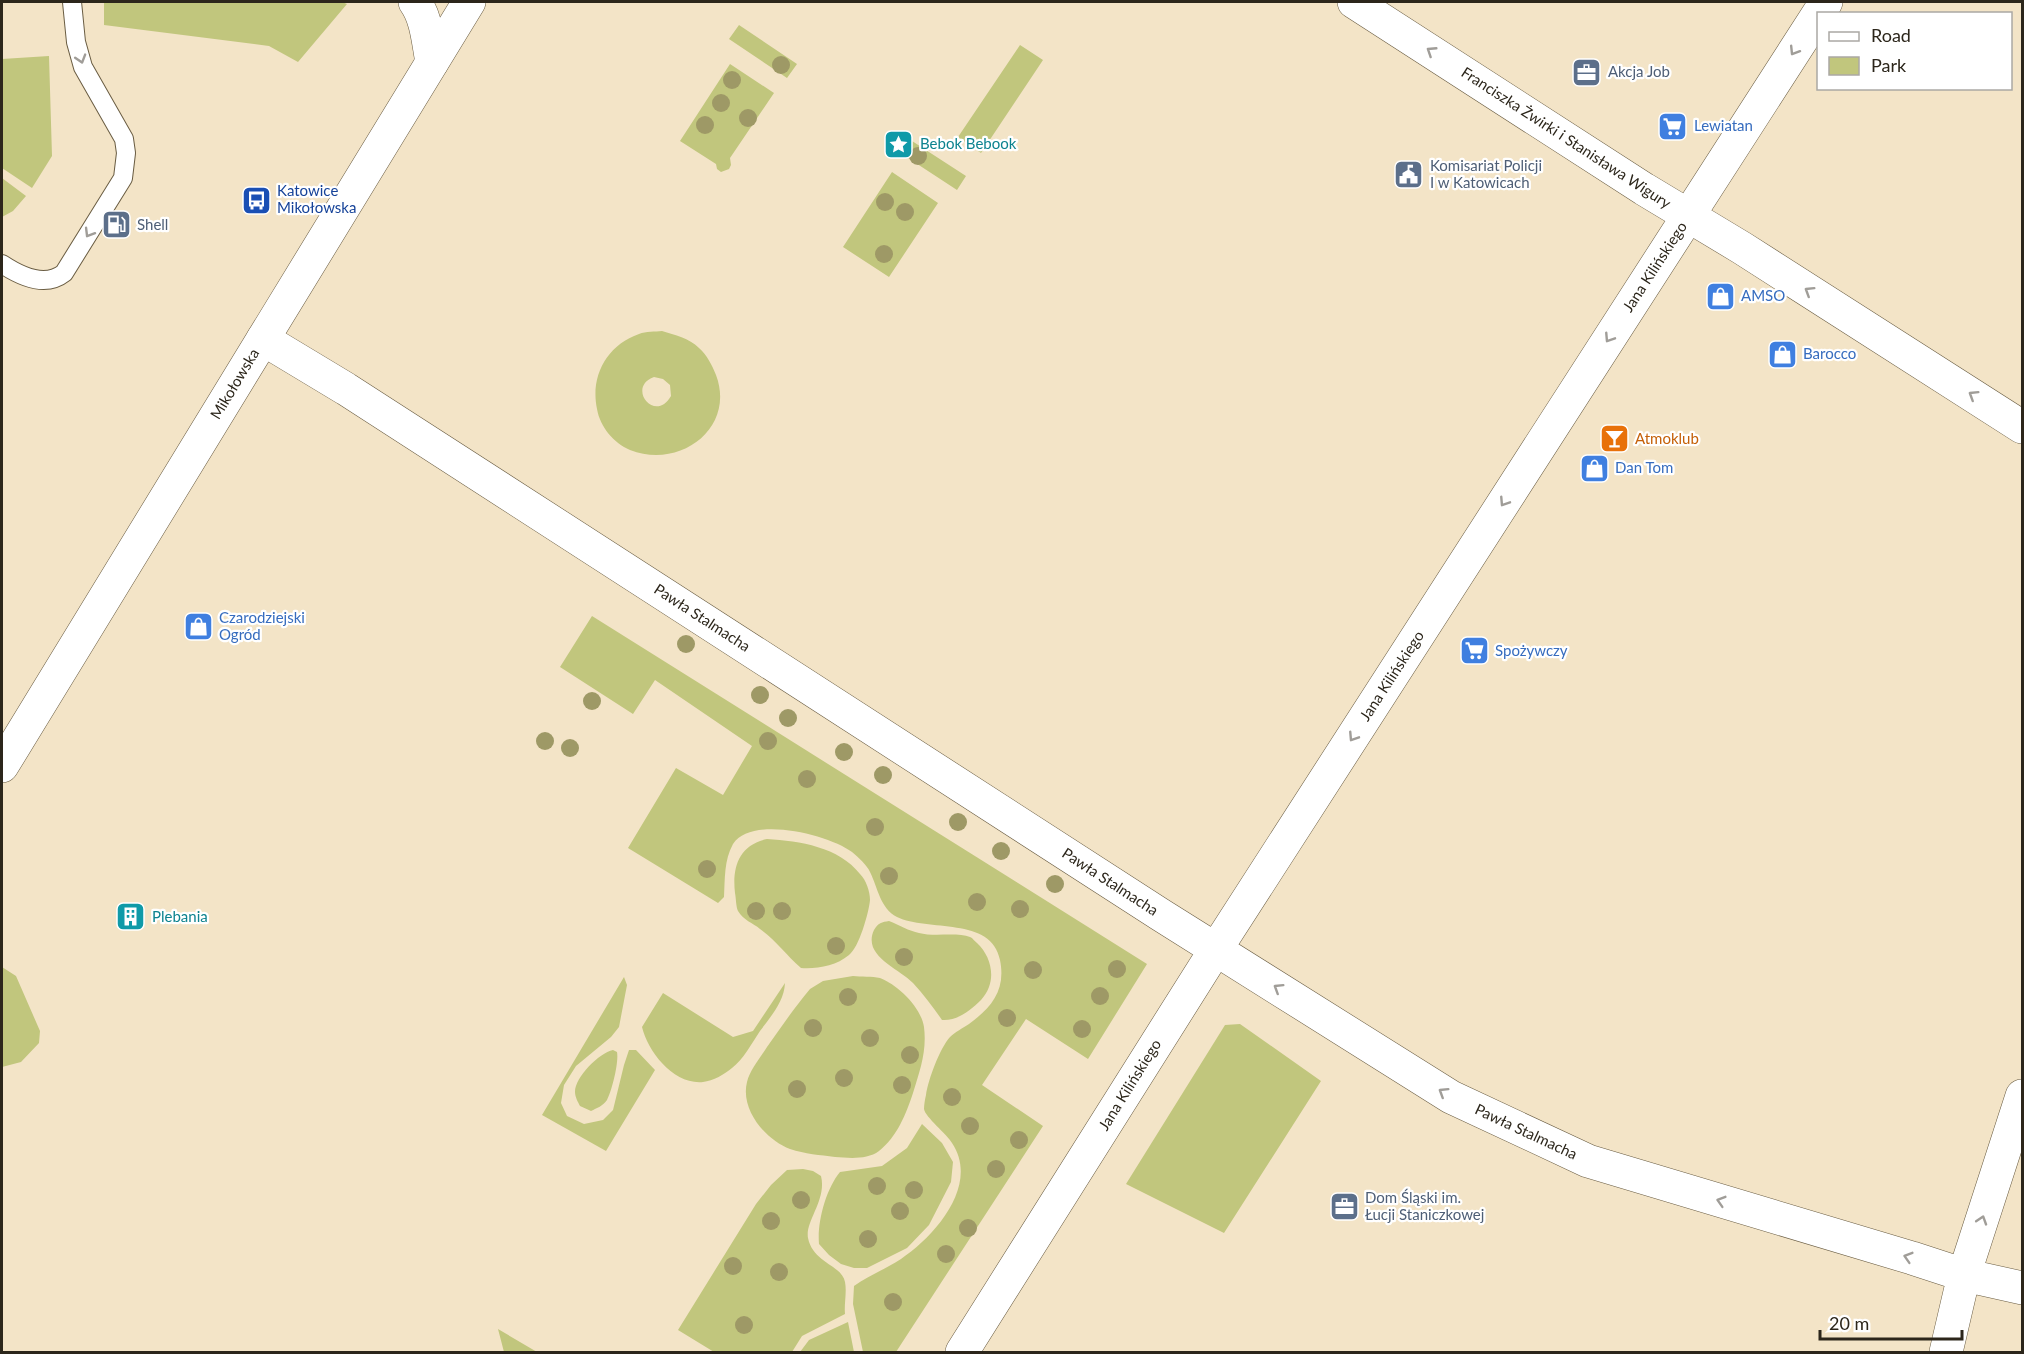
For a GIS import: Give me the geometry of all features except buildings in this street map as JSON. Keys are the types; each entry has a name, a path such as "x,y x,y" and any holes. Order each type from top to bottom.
{"street":[{"path":"415,2 421,10 432,62"},
{"name":"Mikołowska","path":"2,766 469,2"},
{"name":"Franciszka Żwirki i Stanisława Wigury","path":"1354,2 1644,189 1689,215 2022,427"},
{"name":"Jana Kilińskiego","path":"962,1353 1216,949 1817,16"},
{"name":"Pawła Stalmacha","path":"263,339 346,388 1216,949 1451,1097 1588,1161 1964,1275 2022,1288"},
{"path":"1946,1353 1964,1275 2022,1096"}],"lane":[{"path":"2,264 18,274 33,279 57,279 64,273 123,178 126,153 124,139 83,67 76,42 72,2"}],"green space":[{"path":"104,2 342,2 347,4 298,62 269,46 104,25"},
{"path":"739,25 797,64 787,78 729,39"},
{"path":"1020,45 1043,60 981,153 958,137"},
{"path":"49,56 52,156 32,188 2,168 2,59"},
{"path":"730,64 774,93 730,158 729,169 721,172 717,169 716,164 680,141"},
{"path":"912,141 966,176 957,190 902,154"},
{"path":"892,172 938,203 889,277 843,247"},
{"path":"2,178 26,196 13,211 2,217"},
{"path":"662,331 686,339 702,351 716,375 720,394 718,412 711,427 699,440 684,449 667,454 649,455 624,447 609,434 601,422 597,409 596,385 603,363 618,346 642,333","holes":["654,377 663,379 670,385 671,396 665,404 651,405 643,395 643,388 646,382"]},
{"path":"592,616 1147,964 1088,1059 1026,1019 982,1085 1043,1126 896,1352 863,1352 853,1304 854,1286 895,1263 914,1249 939,1223 950,1208 957,1192 961,1176 959,1159 952,1143 925,1112 927,1089 946,1042 984,1011 999,989 1000,960 995,946 985,937 972,931 897,917 883,903 869,869 860,859 841,846 809,834 773,829 743,835 730,850 724,897 718,903 628,848 676,768 723,795 752,746 655,680 633,714 560,667"},
{"path":"767,839 818,847 841,857 864,879 870,897 868,913 853,951 844,959 826,966 801,968 771,938 738,911 734,883 739,858 750,846"},
{"path":"889,921 919,933 972,938 990,963 991,978 981,1000 963,1014 953,1019 942,1020 913,983 884,961 873,947 874,930 880,923"},
{"path":"2,967 16,976 40,1031 39,1043 21,1062 2,1067"},
{"path":"853,976 877,977 887,981 908,998 922,1019 925,1036 924,1052 910,1101 896,1132 874,1154 846,1158 790,1149 772,1139 751,1113 746,1093 748,1078 767,1047 810,989 823,981"},
{"path":"624,977 627,985 619,1027 611,1037 576,1066 564,1085 561,1103 567,1116 584,1124 603,1120 613,1110 629,1050 636,1050 655,1070 606,1151 542,1115"},
{"path":"785,983 776,1008 744,1056 719,1077 703,1082 692,1082 682,1078 664,1065 645,1037 642,1027 663,993 733,1037 753,1031"},
{"path":"1240,1024 1321,1081 1224,1233 1126,1184 1225,1025"},
{"path":"613,1050 617,1052 617,1062 607,1100 591,1111 580,1106 575,1092 583,1073 601,1056"},
{"path":"922,1124 942,1143 953,1162 951,1182 929,1225 907,1248 867,1268 854,1268 841,1264 819,1244 819,1226 835,1179 840,1172 882,1166 907,1148"},
{"path":"803,1169 821,1176 821,1193 808,1231 808,1238 815,1253 843,1276 846,1286 845,1314 802,1336 792,1352 714,1352 678,1330 756,1204 787,1170"},
{"path":"848,1322 854,1352 800,1352 809,1340"},
{"path":"498,1329 537,1352 504,1352"}],"place":[{"name":"Akcja Job","path":"1587,72"},
{"name":"Lewiatan","path":"1673,126"},
{"name":"Bebok Bebook","path":"899,144"},
{"name":"Komisariat Policji I w Katowicach","path":"1409,175"},
{"name":"Katowice Mikołowska","path":"256,200"},
{"name":"Shell","path":"116,225"},
{"name":"AMSO","path":"1720,296"},
{"name":"Barocco","path":"1782,354"},
{"name":"Atmoklub","path":"1614,439"},
{"name":"Dan Tom","path":"1594,468"},
{"name":"Czarodziejski Ogród","path":"198,627"},
{"name":"Spożywczy","path":"1474,651"},
{"name":"Plebania","path":"131,917"},
{"name":"Dom Śląski im. Łucji Staniczkowej","path":"1344,1207"}]}
